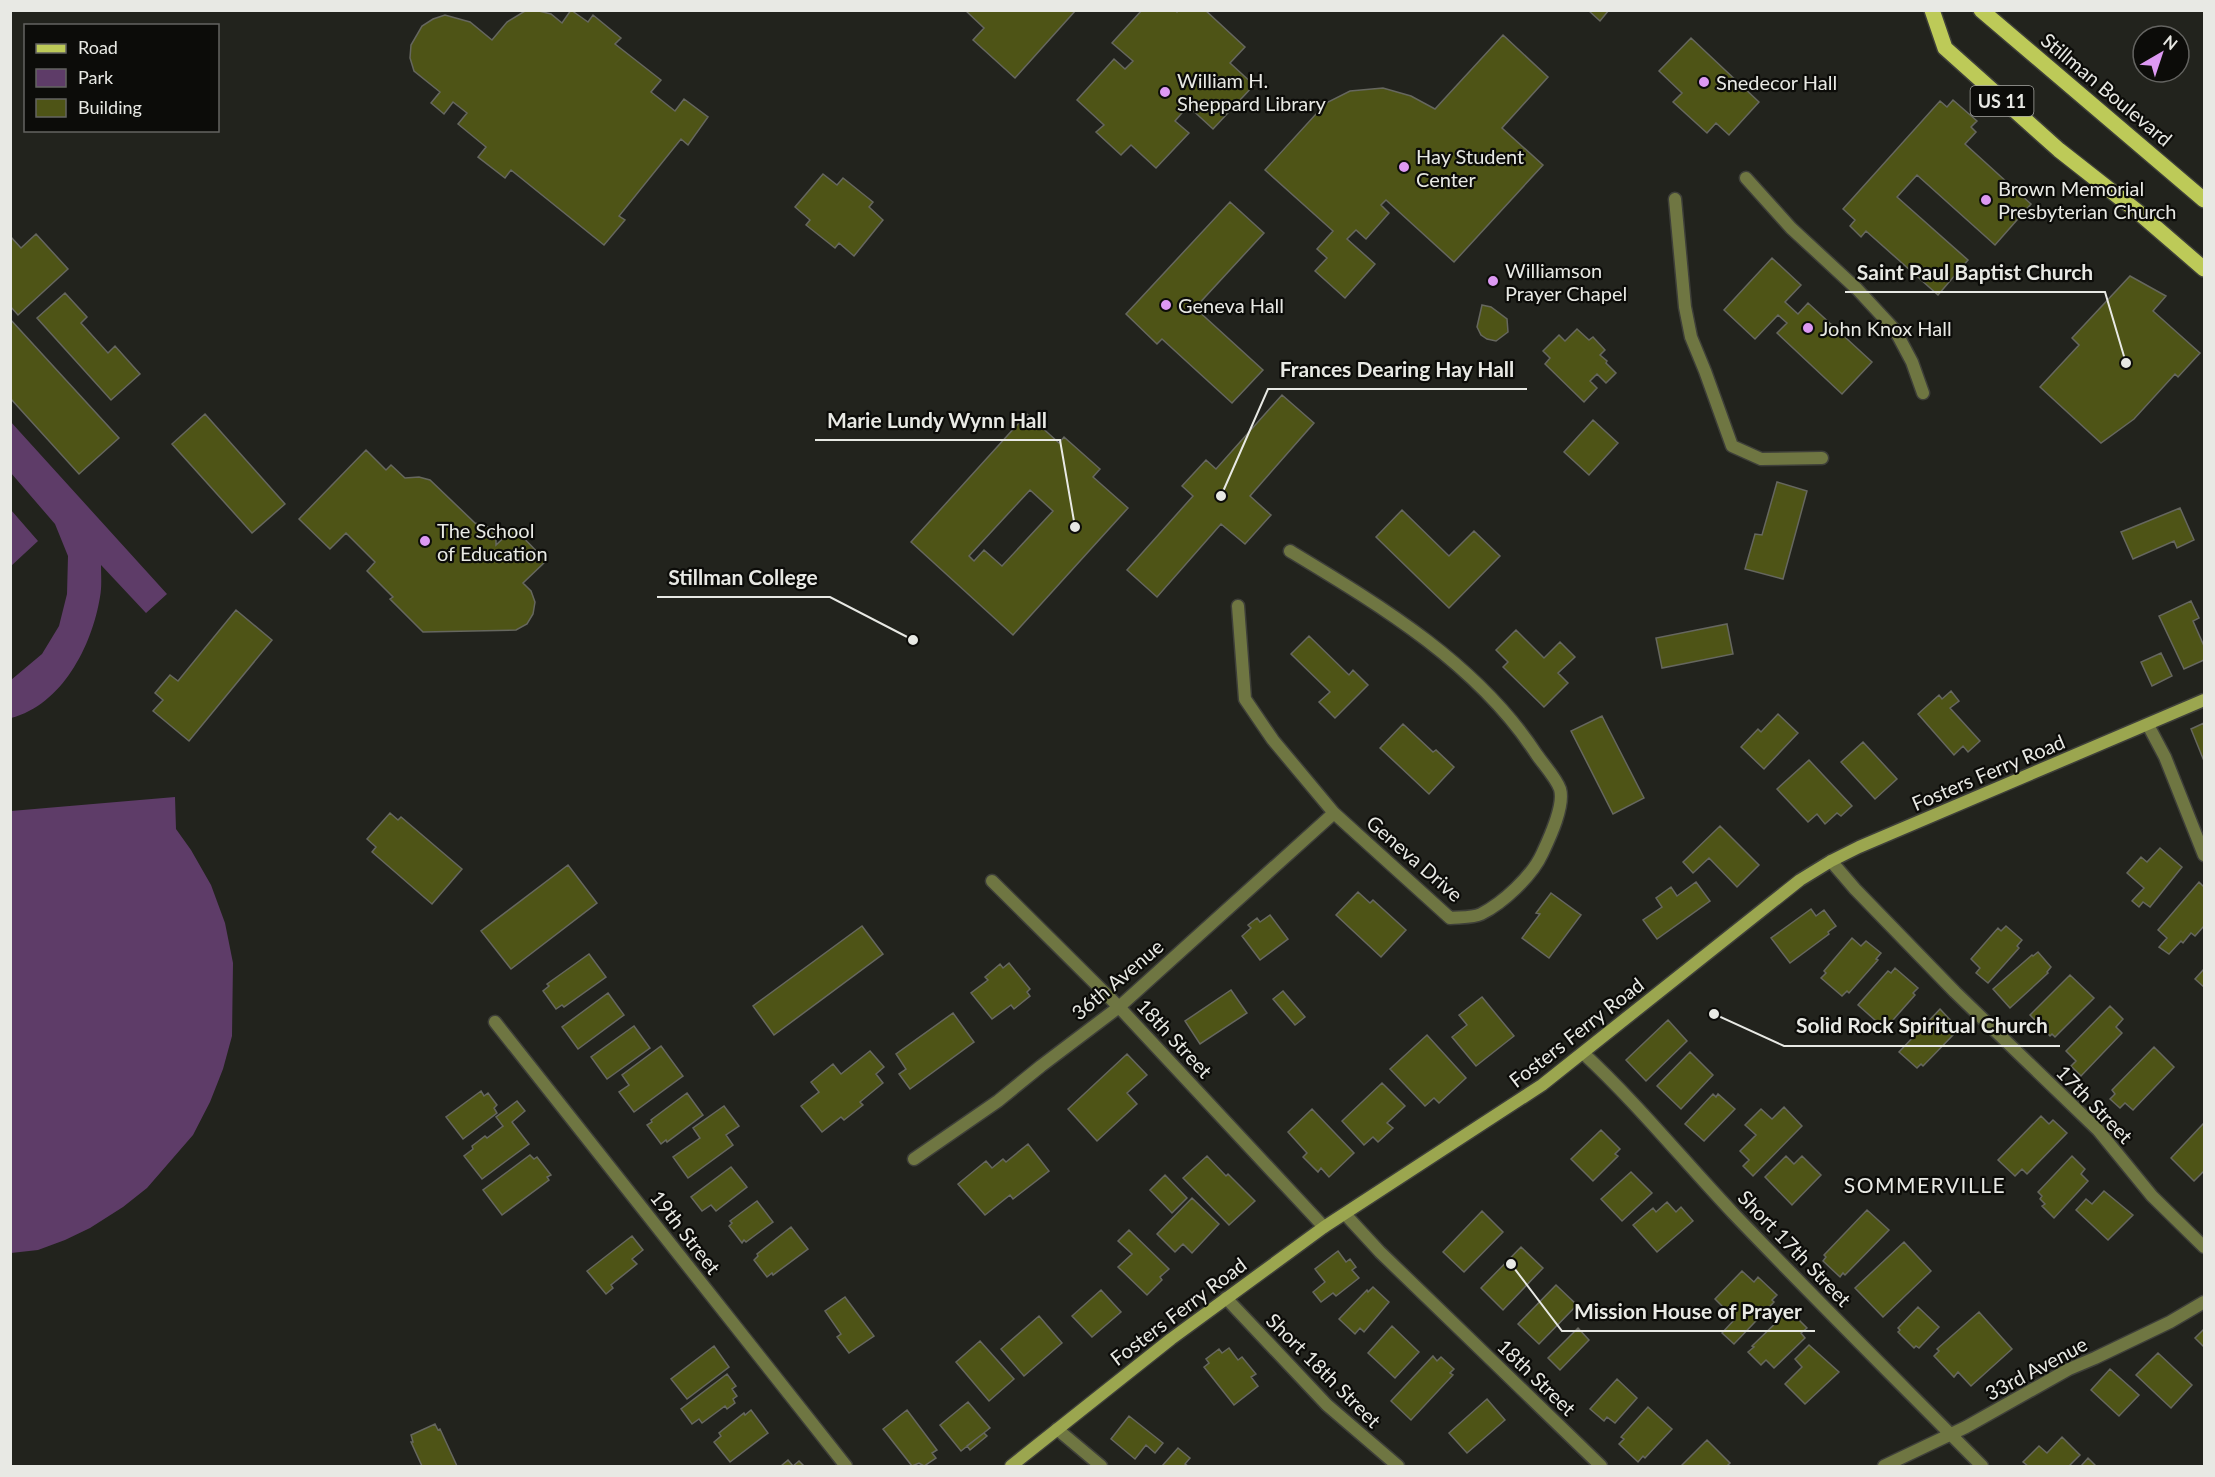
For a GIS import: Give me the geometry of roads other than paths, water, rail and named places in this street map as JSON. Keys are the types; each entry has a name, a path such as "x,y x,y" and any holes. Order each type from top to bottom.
{"main road":[{"name":"US 11","path":"1932,10 1945,48 2059,150 2138,212 2205,269"},
{"name":"Stillman Boulevard","path":"1981,10 2205,200"}],"street":[{"path":"1746,178 1791,228 1857,289 1895,330 1912,362 1923,393"},
{"path":"1675,199 1684,307 1690,337 1732,446 1761,459 1822,458"},
{"name":"Geneva Drive","path":"1238,606 1245,699 1273,740 1334,813 1450,918 1480,915 1512,892 1538,863 1558,818 1560,790 1526,737 1492,698 1432,644 1350,587 1290,551"},
{"name":"Fosters Ferry Road","path":"1011,1467 1171,1339 1324,1227 1499,1115 1583,1053 1800,880 1831,861 2205,700"},
{"path":"2148,725 2165,757 2205,855"},
{"name":"36th Avenue","path":"914,1159 998,1101 1119,1006 1334,813"},
{"name":"17th Street","path":"1831,861 1855,889 1955,992 2098,1130 2152,1196 2205,1247"},
{"name":"18th Street","path":"992,881 1119,1006 1324,1227"},
{"name":"19th Street","path":"495,1022 846,1467"},
{"name":"Short 17th Street","path":"1583,1053 1685,1159 1731,1211 1982,1467"},
{"name":"18th Street","path":"1345,1214 1601,1467"},
{"name":"Short 18th Street","path":"1226,1298 1319,1397 1398,1467"},
{"name":"33rd Avenue","path":"1884,1467 1951,1435 2069,1369 2170,1322 2205,1302"},
{"path":"1057,1429 1101,1467"}],"place":[{"name":"Snedecor Hall","path":"1704,82"},
{"name":"William H. Sheppard Library","path":"1165,92"},
{"name":"Hay Student Center","path":"1404,167"},
{"name":"Brown Memorial Presbyterian Church","path":"1986,200"},
{"name":"Williamson Prayer Chapel","path":"1493,281"},
{"name":"Geneva Hall","path":"1166,305"},
{"name":"John Knox Hall","path":"1808,328"},
{"name":"Saint Paul Baptist Church","path":"2126,363"},
{"name":"Frances Dearing Hay Hall","path":"1221,496"},
{"name":"Marie Lundy Wynn Hall","path":"1075,527"},
{"name":"The School of Education","path":"425,541"},
{"name":"Stillman College","path":"913,640"},
{"name":"Solid Rock Spiritual Church","path":"1714,1014"},
{"name":"Mission House of Prayer","path":"1511,1264"}],"district":[{"name":"SOMMERVILLE","path":"1925,1184"}]}
